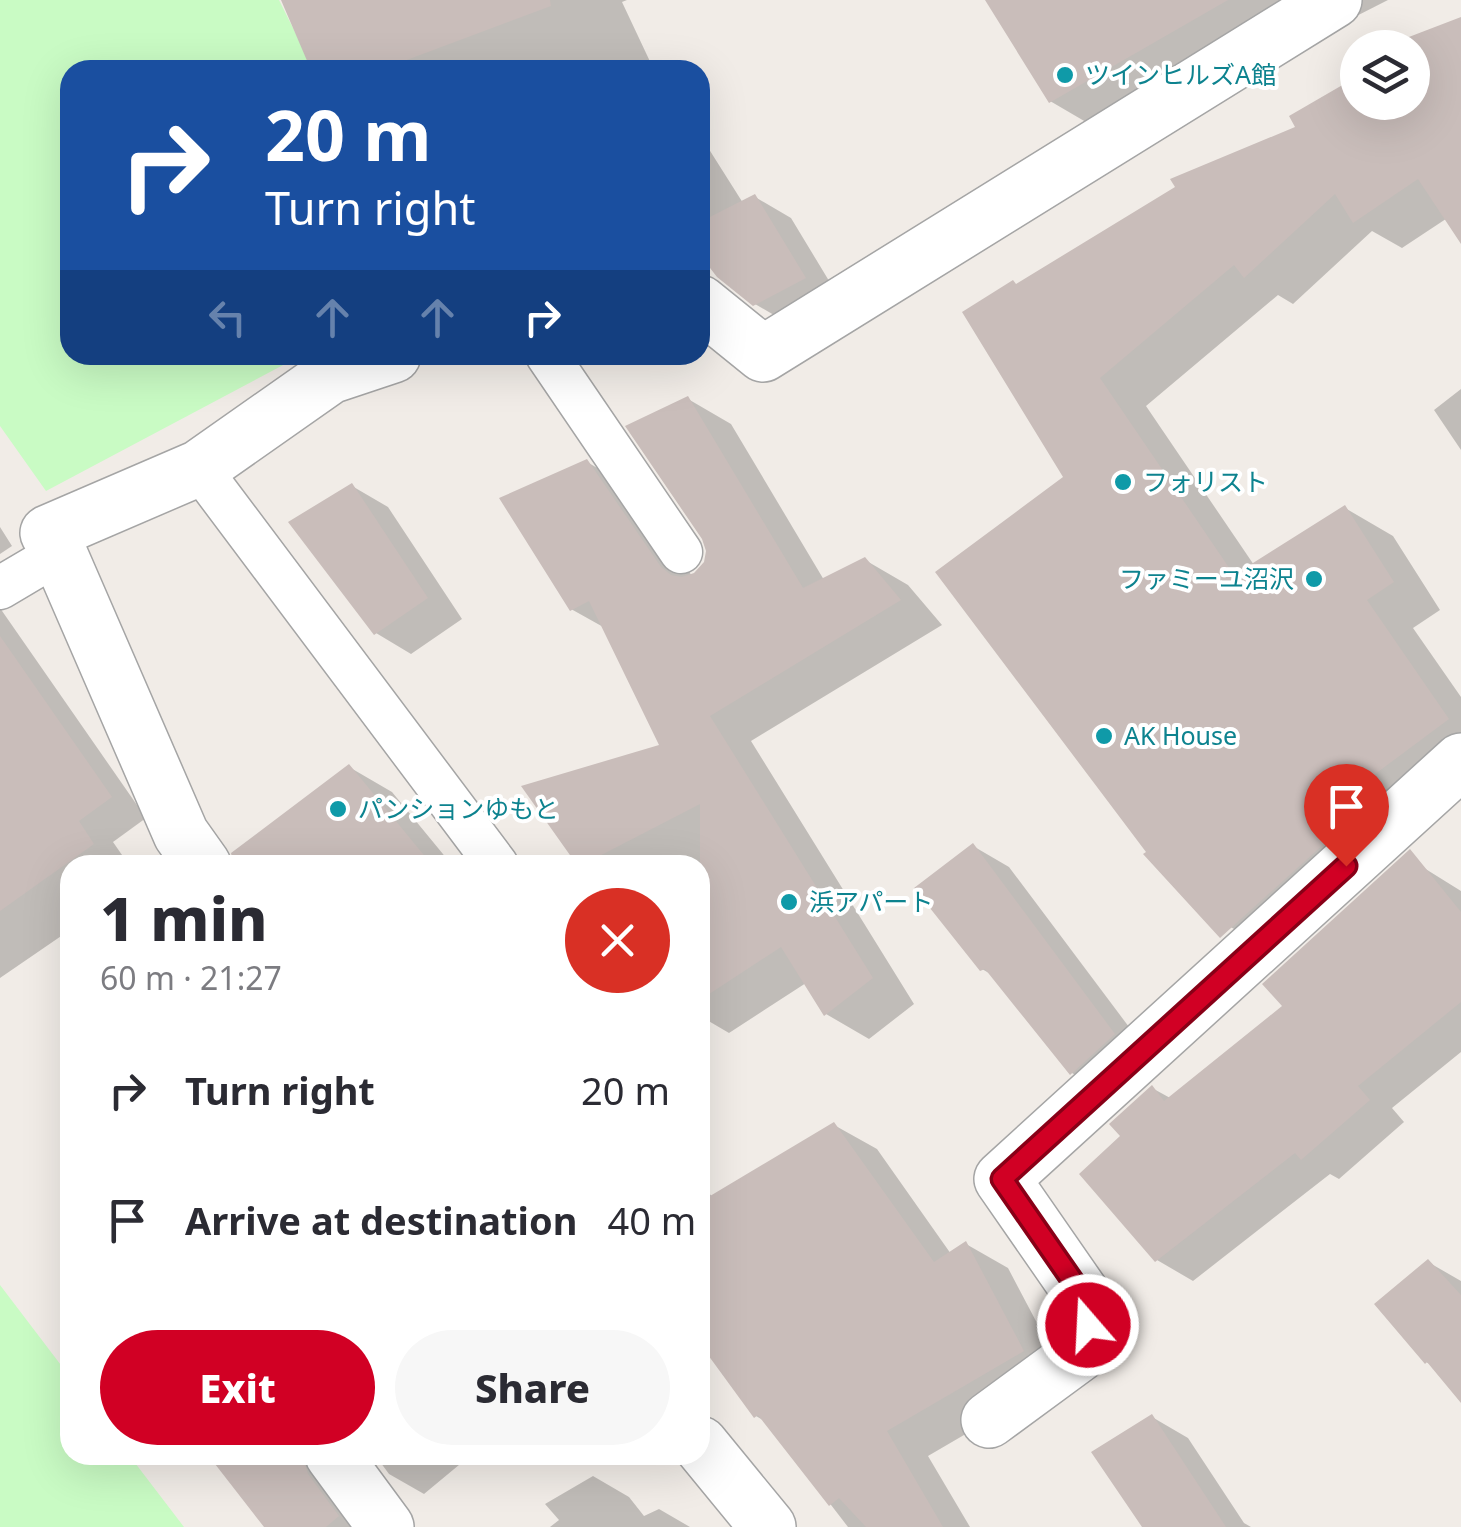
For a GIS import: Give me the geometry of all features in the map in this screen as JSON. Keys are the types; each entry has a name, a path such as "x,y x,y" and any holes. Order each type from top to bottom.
{"street":[{"path":"710,312 764,354 1334,0"},
{"path":"196,855 181,834 48,533 199,468 330,376 363,365"},
{"path":"989,1420 1087,1348 1088,1303 1002,1179 1461,761"},
{"path":"710,1456 768,1527"},
{"path":"340,1465 386,1527"}],"lane":[{"path":"554,365 680,552"},
{"path":"199,468 489,855"},
{"path":"0,588 59,552"}],"green space":[{"path":"0,0 279,0 309,60 60,60 60,365 283,365 46,491 0,426"},
{"path":"0,1285 60,1364 60,1465 137,1465 184,1527 0,1527"}],"building":[{"path":"281,0 550,0 551,6 407,60 307,60"},
{"name":"ツインヒルズA館","path":"985,0 1228,0 1049,103"},
{"path":"1461,17 1461,244 1418,179 1353,223 1335,194 1244,278 1234,265 1100,378 1234,575 1345,505 1394,582 1367,600 1449,719 1359,786 1371,801 1220,938 1143,854 1146,852 935,572 1063,477 962,312 1013,280 1016,284 1175,187 1170,179 1295,127 1289,116 1340,86 1340,120 1430,120 1427,30"},
{"path":"755,194 806,278 753,306 710,268 710,217"},
{"path":"688,396 803,588 865,557 901,600 710,716 873,978 824,1016 781,947 710,993 710,855 700,855 700,804 601,855 570,855 521,786 659,745 589,601 570,611 499,498 587,459 661,567 682,577 694,573 704,562 702,539 625,426"},
{"path":"352,483 428,598 374,635 288,522"},
{"path":"0,636 112,797 79,821 94,844 79,855 60,855 60,868 0,911"},
{"name":"パンションゆもと","path":"349,764 424,855 232,855"},
{"path":"973,843 1115,1034 1070,1075 914,888"},
{"path":"1410,849 1461,912 1461,1002 1358,1086 1370,1100 1301,1160 1295,1153 1155,1262 1079,1174 1120,1136 1109,1124 1152,1085 1164,1101 1282,1006 1262,984"},
{"path":"834,1122 934,1262 966,1241 1024,1351 887,1431 943,1527 866,1527 839,1498 829,1506 758,1415 754,1418 710,1358 710,1196"},
{"path":"1428,1259 1461,1295 1461,1403 1374,1304"},
{"path":"1152,1414 1226,1527 1142,1527 1091,1452"},
{"path":"216,1465 305,1465 339,1516 326,1527 264,1527"}],"place":[{"name":"ツインヒルズA館","path":"1065,75"},
{"name":"フォリスト","path":"1123,482"},
{"name":"ファミーユ沼沢","path":"1314,579"},
{"name":"AK House","path":"1104,736"},
{"name":"パンションゆもと","path":"338,809"},
{"name":"浜アパート","path":"789,902"}],"route":[{"path":"1088,1325 1088,1303 1002,1179 1346,866"}]}
